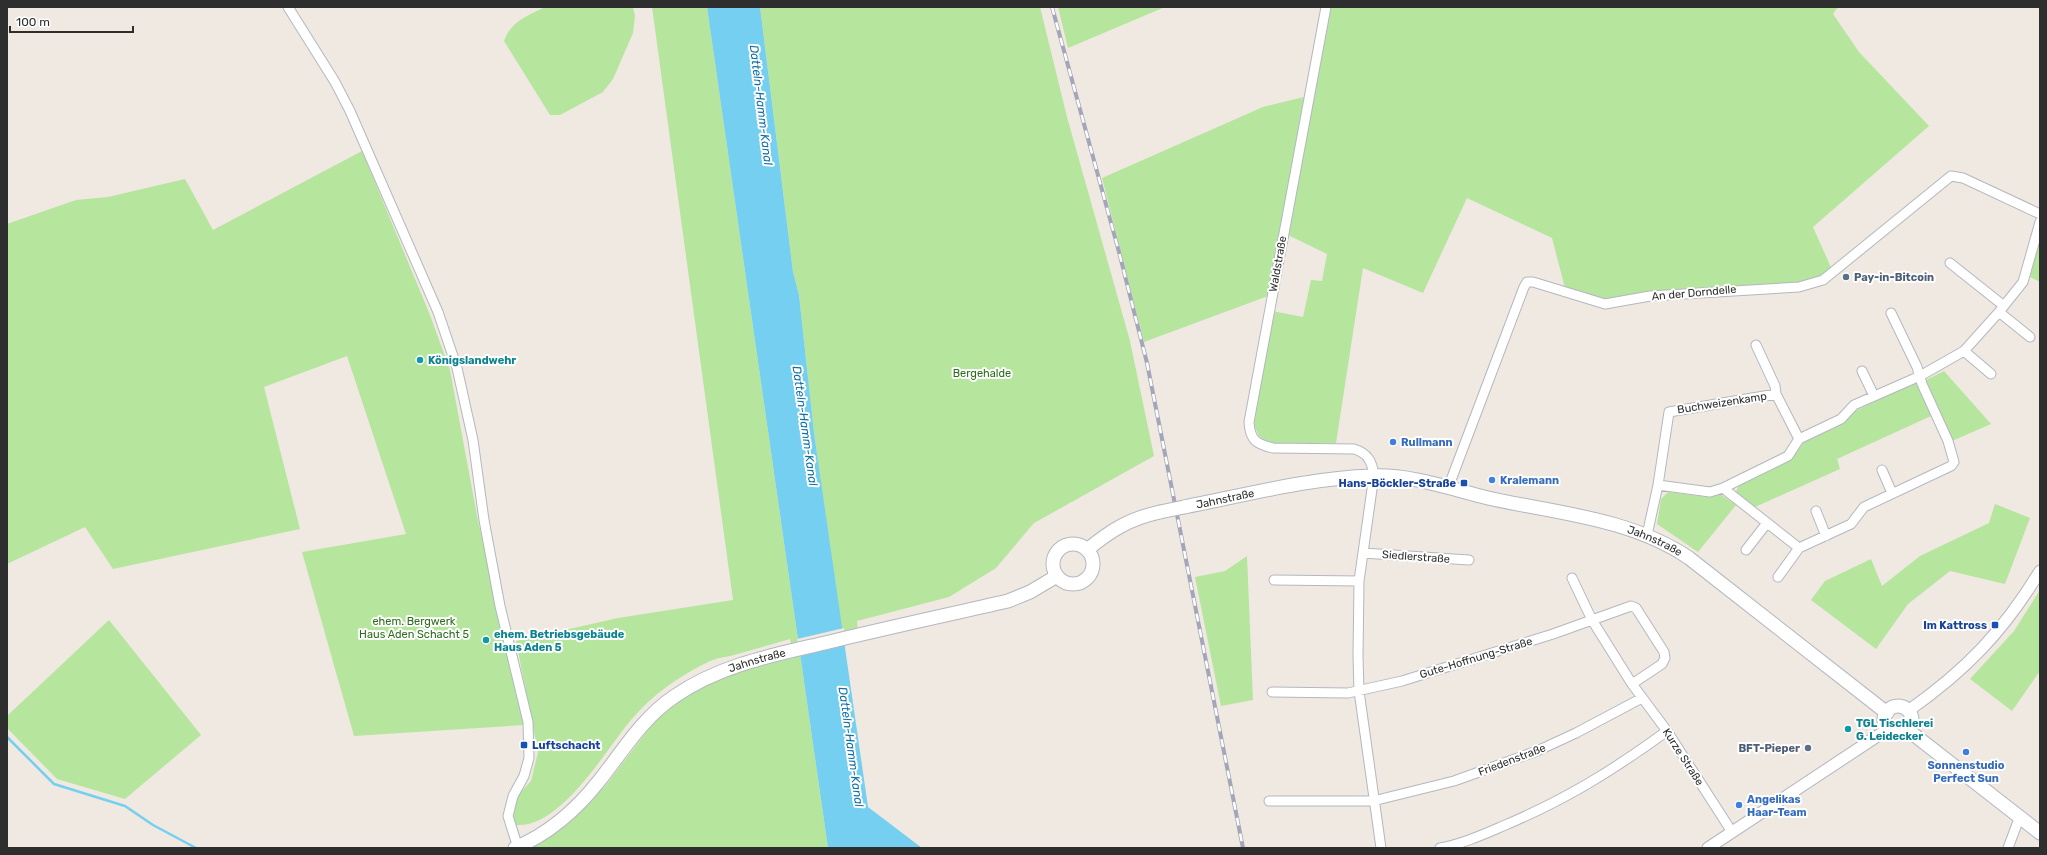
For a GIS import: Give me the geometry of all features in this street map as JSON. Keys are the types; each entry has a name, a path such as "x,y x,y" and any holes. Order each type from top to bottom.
{"main road":[{"name":"Jahnstraße","path":"1087,550 1120,525 1139,517 1160,512 1320,480 1374,476 1395,477 1616,525 1647,535 1674,548 1689,558 1886,713"},
{"path":"1072,544 1077,544 1087,550 1092,560 1092,565 1091,571 1084,580 1067,583 1057,576 1054,571 1054,558 1061,548 1072,544"},
{"name":"Jahnstraße","path":"517,848 548,830 576,807 599,781 644,722 674,696 712,674 738,664 1008,601 1030,592 1057,576"},
{"path":"1899,706 1908,710 1912,721 1908,730 1897,734 1888,729 1885,724 1886,713 1894,707 1899,706"},
{"path":"1908,730 2040,833"}],"street":[{"path":"288,7 335,82 350,111 438,312 457,368 473,440 484,520 500,606 528,722 529,758 524,776 513,796 508,816 517,848"},
{"name":"Waldstraße","path":"1326,7 1249,422 1250,432 1253,438 1262,446 1273,448 1354,448 1364,454 1370,461 1374,476"},
{"name":"An der Dorndelle","path":"1448,488 1527,282 1533,282 1606,304 1650,296 1799,286 1823,280 1951,176 1963,178 2040,214"},
{"path":"1658,485 1710,492 1723,488 1788,456 1799,439 1842,419 1854,405 1920,376 1964,351 2019,288 2027,274 2040,222"},
{"path":"1950,263 2002,309 2030,337"},
{"path":"1778,577 1800,548 1851,524 1864,507 1951,466 1954,462 1948,441 1891,313"},
{"name":"Buchweizenkamp","path":"1756,345 1775,386 1776,394 1799,439"},
{"path":"1964,351 1991,374"},
{"path":"1862,371 1874,396"},
{"name":"Buchweizenkamp","path":"1647,535 1658,485 1669,412 1776,394"},
{"path":"1882,470 1892,493"},
{"path":"1374,476 1359,581 1359,691 1373,801 1381,848"},
{"path":"1723,488 1800,548"},
{"path":"1816,511 1826,536"},
{"path":"1746,550 1767,523"},
{"name":"Siedlerstraße","path":"1363,553 1469,560"},
{"path":"1908,710 1942,687 1982,650 2015,610 2040,572"},
{"name":"Kurze Straße","path":"1572,578 1592,620 1632,684 1667,731 1732,832"},
{"path":"1274,580 1359,581"},
{"path":"1592,620 1631,606 1636,608 1664,652 1665,658 1662,664 1632,684"},
{"name":"Gute-Hoffnung-Straße","path":"1359,691 1440,670 1592,620"},
{"path":"1272,692 1348,693 1359,691"},
{"name":"Friedenstraße","path":"1373,801 1454,781 1495,767 1570,736 1642,698"},
{"path":"1708,848 1888,729"},
{"path":"1440,848 1458,845 1536,812 1570,795 1622,764 1667,731"},
{"path":"1269,801 1373,801"},
{"path":"2008,848 2020,816"}],"green space":[{"path":"545,7 633,7 635,16 633,33 613,79 603,92 560,115 550,115 504,41 507,34 515,24 526,16"},
{"path":"652,7 707,7 828,848 526,848 568,824 606,785 653,723 681,699 715,680 752,667 794,658 790,639 711,661 697,667 676,680 657,694 639,711 595,768 565,801 549,814 533,823 516,825 513,815 514,803 519,794 531,781 538,752 516,641 618,618 733,600"},
{"name":"Bergehalde","path":"760,7 1040,7 1067,117 1130,341 1154,456 1034,523 996,568 949,597 857,621 859,641 844,646 814,433 799,295 793,272"},
{"path":"1058,7 1165,7 1068,48"},
{"path":"1331,7 1838,7 1833,14 1859,52 1929,126 1813,227 1833,272 1799,287 1603,300 1565,288 1552,238 1467,198 1423,293 1363,268 1336,443 1269,443 1259,436 1254,425 1272,311 1303,317 1311,280 1322,281 1327,254 1288,235"},
{"path":"1304,97 1268,296 1144,342 1102,178 1263,107"},
{"name":"ehem. Bergwerk Haus Aden Schacht 5","path":"362,151 430,315 450,370 478,521 515,673 524,725 354,736 302,552 406,534 347,356 264,387 300,529 113,569 85,527 7,564 7,224 76,200 108,197 185,179 213,230"},
{"path":"2040,239 2040,282 2030,277"},
{"path":"1944,371 1991,424 1952,441 1926,380"},
{"path":"1916,382 1931,416 1837,459 1840,469 1755,507 1735,494 1739,485 1792,458 1804,442 1841,425 1855,411"},
{"path":"1668,492 1707,497 1720,494 1736,505 1698,552 1657,524 1661,499"},
{"path":"1995,504 2030,518 2005,584 1950,571 1908,604 1876,649 1811,600 1825,581 1871,559 1882,586 1920,556 1989,523"},
{"path":"1247,556 1253,700 1221,706 1195,577 1225,571"},
{"path":"2040,590 2040,671 2012,711 1970,679 2014,631"},
{"path":"109,620 201,735 125,799 57,779 7,728 7,716"}],"water":[{"name":"Datteln-Hamm-Kanal","path":"707,7 760,7 793,272 799,295 814,433 868,807 922,848 828,848"}],"pier":[{"path":"844,628 846,645 800,656 797,639"}],"waterway":[{"path":"7,737 54,784 125,806 153,825 196,848"}],"railway":[{"path":"1052,7 1119,252 1147,363 1243,848"}],"place":[{"name":"Pay-in-Bitcoin","path":"1846,277"},
{"name":"Königslandwehr","path":"420,360"},
{"name":"Rullmann","path":"1393,442"},
{"name":"Kralemann","path":"1492,480"},
{"name":"Hans-Böckler-Straße","path":"1464,483"},
{"name":"Im Kattross","path":"1995,625"},
{"name":"ehem. Betriebsgebäude Haus Aden 5","path":"486,640"},
{"name":"TGL Tischlerei G. Leidecker","path":"1848,729"},
{"name":"Luftschacht","path":"524,745"},
{"name":"BFT-Pieper","path":"1808,748"},
{"name":"Sonnenstudio Perfect Sun","path":"1966,752"},
{"name":"Angelikas Haar-Team","path":"1739,805"}]}
